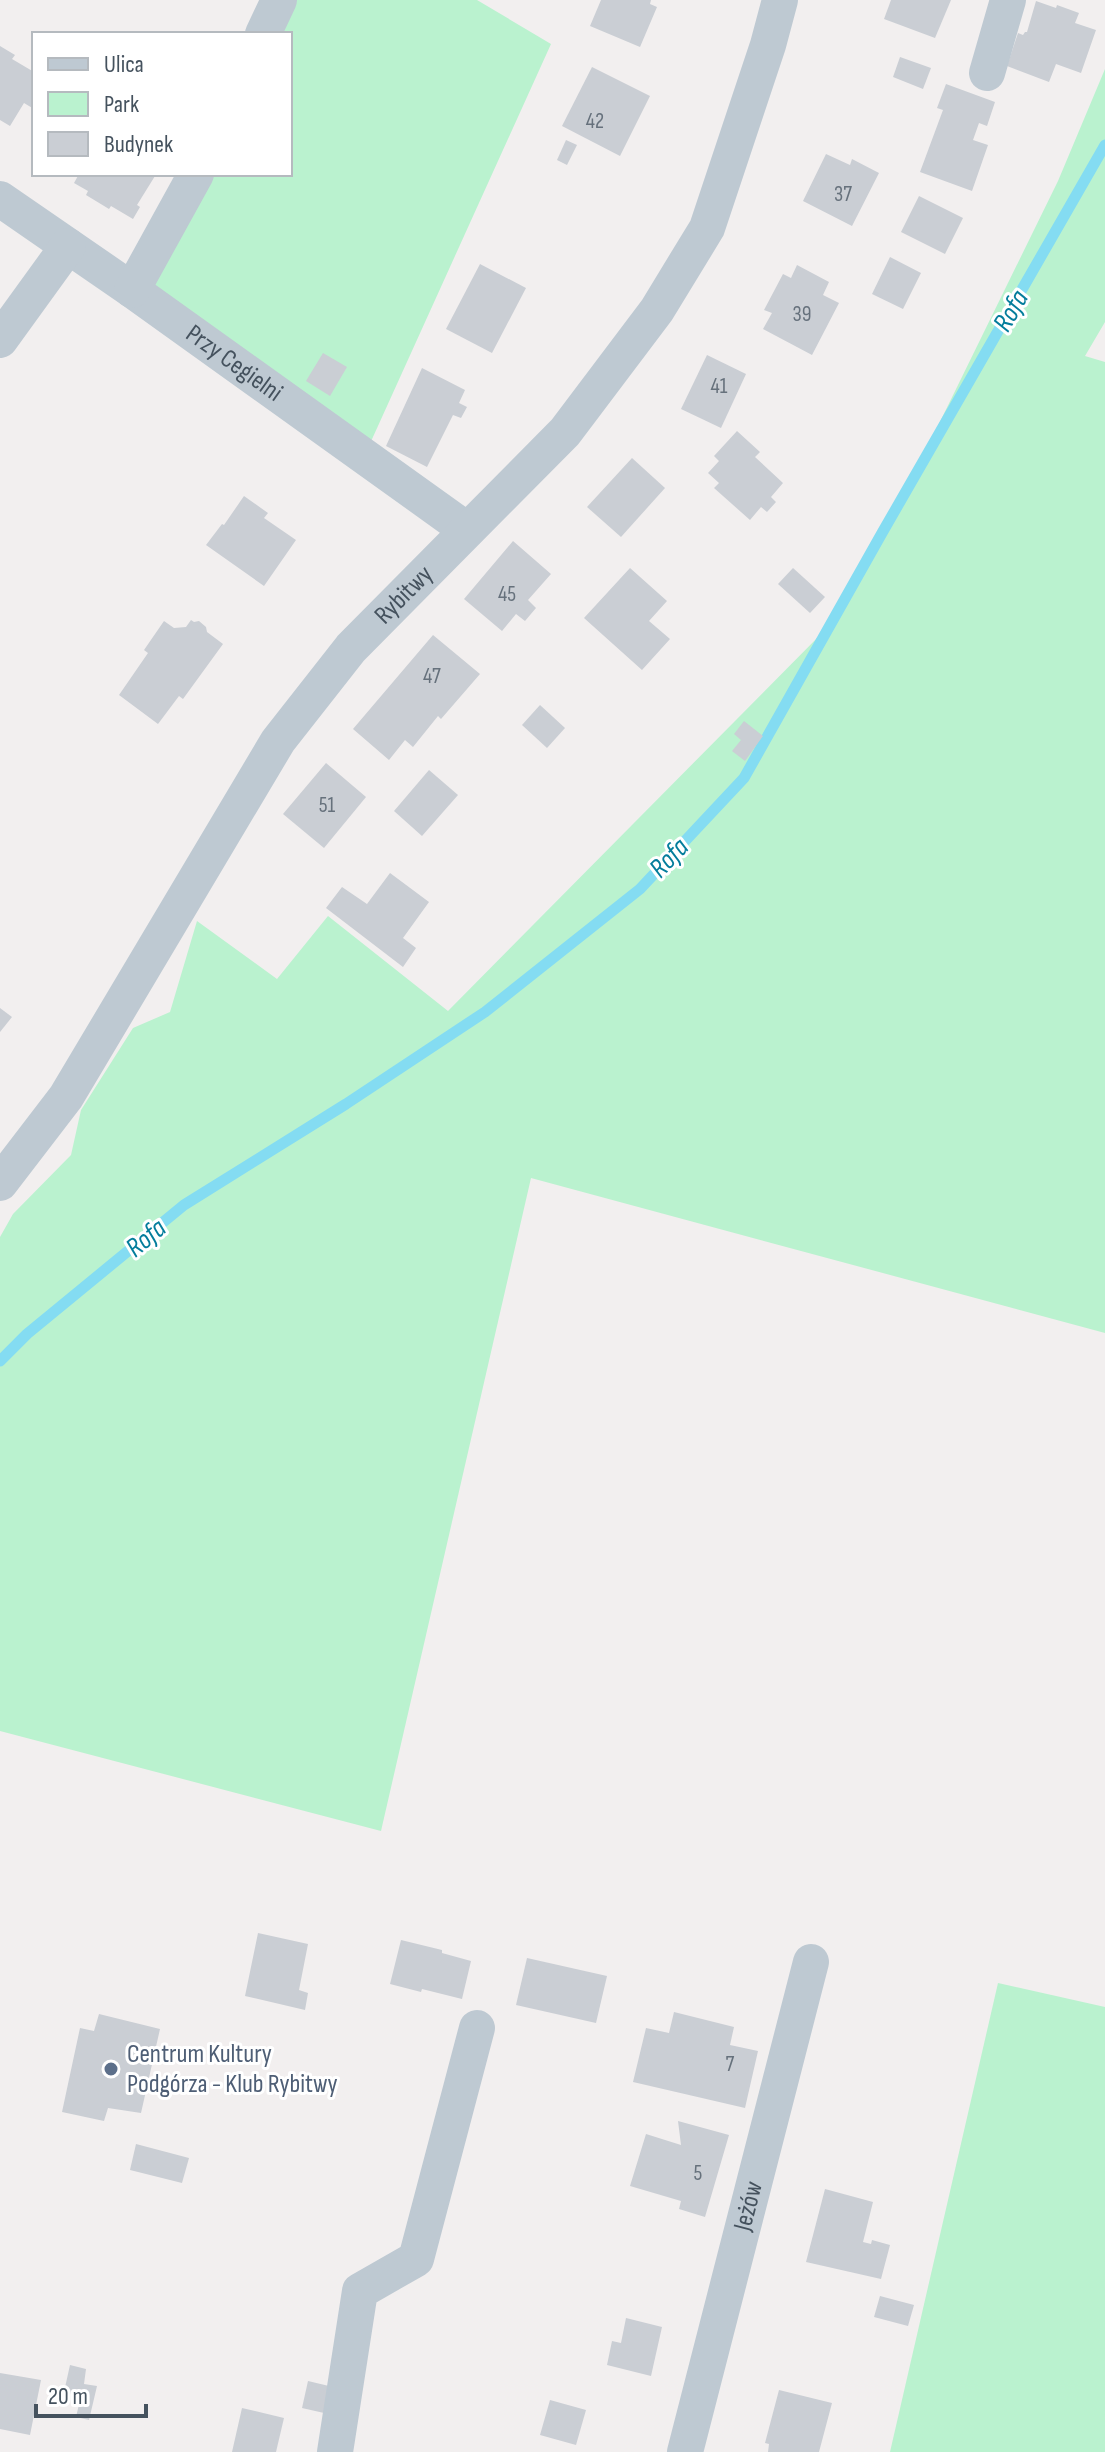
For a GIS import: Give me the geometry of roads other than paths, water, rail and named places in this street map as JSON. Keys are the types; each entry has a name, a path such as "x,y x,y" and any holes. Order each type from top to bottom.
{"street":[{"path":"264,32 279,0"},
{"name":"Rybitwy","path":"0,1183 66,1097 278,741 351,648 565,432 657,310 707,228 780,0"},
{"path":"987,73 1008,0"},
{"path":"132,290 195,176"},
{"name":"Przy Cegielni","path":"0,199 467,530"},
{"path":"0,340 68,246"},
{"name":"Jeżów","path":"685,2452 811,1962"},
{"path":"335,2452 360,2291 416,2259 477,2028"}],"waterway":[{"name":"Rofa","path":"0,1361 27,1334 184,1205 346,1104 485,1012 640,889 744,778 1105,145"}],"place":[{"name":"Centrum Kultury Podgórza - Klub Rybitwy","path":"111,2069"}]}
